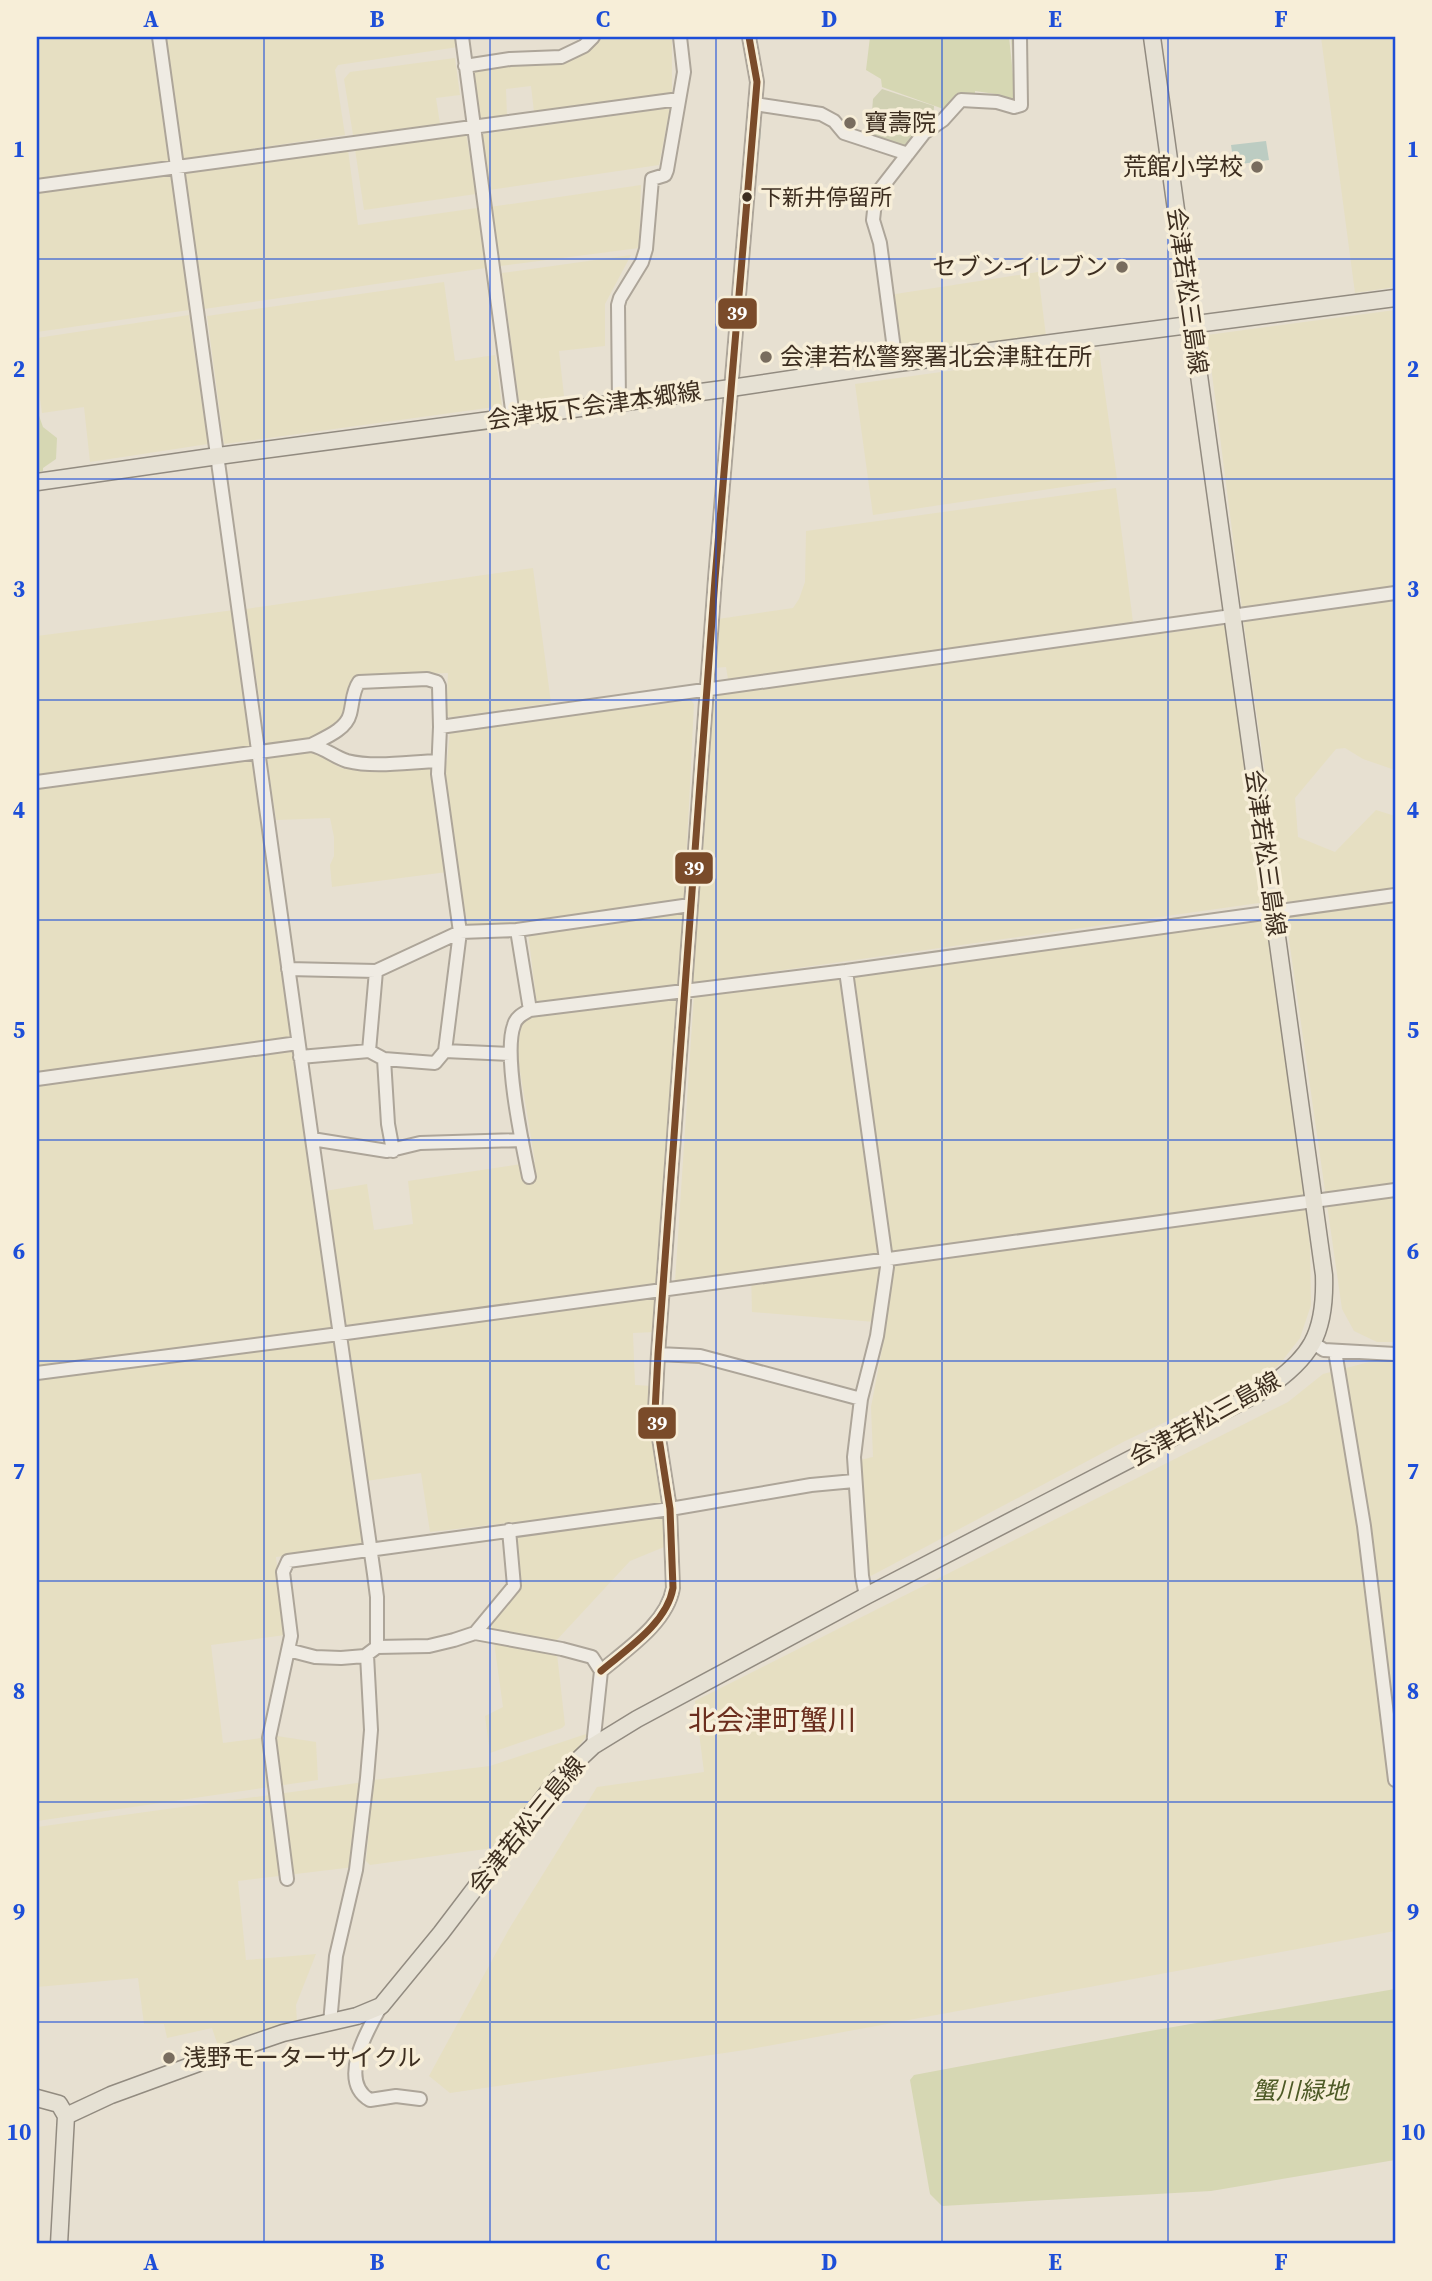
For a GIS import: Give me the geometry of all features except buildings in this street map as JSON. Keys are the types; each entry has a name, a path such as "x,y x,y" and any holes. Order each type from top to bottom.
{"main road":[{"name":"会津若松三島線","path":"381,2006 441,1933 558,1779 593,1746 637,1719 866,1595 1262,1391 1288,1374 1313,1343 1323,1312 1325,1293 1152,37"},
{"name":"会津坂下会津本郷線","path":"37,482 1395,298"},
{"path":"66,2116 111,2095 245,2046 284,2033 357,2016 381,2006"},
{"path":"37,2098 59,2104 66,2116 60,2244"}],"street":[{"path":"159,37 377,1597 372,1651 368,1778 356,1870 337,1956 330,2022"},
{"path":"462,37 513,417"},
{"path":"465,66 525,58 561,57 584,46 593,37"},
{"path":"619,402 618,305 642,262 646,249 652,179 665,175 667,170 684,72 680,37"},
{"path":"601,1671 645,1632 664,1612 671,1599 673,1562 670,1508 656,1412 658,1354 690,905 757,82 751,37"},
{"path":"896,364 880,243 873,220 879,191 924,133 943,120 961,100 997,102 1014,107 1021,105 1023,92 1020,37"},
{"path":"37,186 679,99"},
{"path":"755,104 821,114 834,121 844,133 908,154"},
{"path":"440,727 1395,593"},
{"path":"300,1057 369,1051 384,1059 435,1063 444,1051 460,932 438,761 440,727 437,682 427,679 359,682 354,689 350,716 346,723 311,745"},
{"path":"37,782 311,745 349,761 438,761"},
{"path":"529,1177 510,1054 514,1024 530,1010 846,971 1395,895"},
{"path":"288,969 376,971 460,932 517,930 690,905"},
{"path":"517,930 530,1010"},
{"path":"369,1051 376,971"},
{"path":"846,971 887,1267 877,1336 861,1399 854,1457 862,1577 866,1595"},
{"path":"37,1079 299,1043"},
{"path":"444,1051 510,1054"},
{"path":"384,1059 393,1151"},
{"path":"312,1139 393,1151 431,1142 522,1140"},
{"path":"37,1373 1395,1190"},
{"path":"1313,1343 1320,1349 1335,1351 1395,1353"},
{"path":"1335,1351 1364,1526 1395,1780"},
{"path":"658,1354 700,1356 861,1399"},
{"path":"287,1879 269,1738 291,1636 283,1572 288,1561 854,1481"},
{"path":"475,1633 514,1586 509,1530"},
{"path":"288,1650 315,1657 341,1658 372,1651 429,1646 475,1633 592,1657 601,1671 593,1746"},
{"path":"381,2006 358,2053 356,2071 360,2091 370,2100 396,2096 420,2099"}],"shaded area":[{"path":"62,37 153,37 171,161 37,180 37,40"},
{"path":"166,37 456,37 458,47 338,65 335,70 345,135 183,159"},
{"path":"601,37 672,37 672,93 534,112 531,86 506,89 507,116 479,119 472,70 498,65 560,62 585,53"},
{"path":"1321,37 1395,37 1395,287 1355,293"},
{"path":"455,58 460,95 436,98 440,124 353,135 344,79 350,72"},
{"path":"670,108 659,165 489,190 483,134"},
{"path":"466,133 476,194 364,210 355,149"},
{"path":"1266,141 1269,160 1234,165 1231,145"},
{"path":"348,150 358,225 477,208 486,268 204,309 185,173"},
{"path":"172,173 189,310 37,332 37,192"},
{"path":"641,185 639,248 500,266 490,207"},
{"path":"631,255 605,304 605,346 559,351 564,396 519,402 502,273"},
{"path":"1038,272 1046,336 898,355 889,295"},
{"path":"444,282 455,361 495,355 502,406 224,444 207,316"},
{"path":"1395,310 1395,770 1363,759 1345,748 1336,749 1295,798 1298,837 1335,852 1376,810 1395,816 1395,1342 1377,1342 1354,1331 1342,1309 1246,640 1207,335"},
{"path":"189,315 208,444 90,462 84,407 42,413 37,378 37,338"},
{"path":"1099,350 1117,479 873,515 855,384"},
{"path":"1116,488 1133,622 728,679 726,667 715,668 718,619 793,608 799,599 805,582 806,531"},
{"path":"533,568 551,703 452,717 446,716 448,673 355,676 342,720 316,738 266,744 246,609"},
{"path":"234,610 252,746 37,776 37,636"},
{"path":"1226,625 1266,902 692,983 713,694"},
{"path":"691,700 694,704 680,985 658,1286 345,1329 325,1191 367,1184 374,1230 413,1224 408,1181 535,1162 517,1053 521,1026 526,1017 538,1014 527,924 503,927 468,925 457,871 443,767 447,760 450,732"},
{"path":"314,751 345,769 433,768 447,872 332,887 330,865 334,856 334,837 330,818 276,820 267,758"},
{"path":"255,758 293,1038 37,1074 37,787"},
{"path":"1268,919 1310,1245 1311,1305 1300,1338 1279,1365 1263,1376 1125,1441 867,1578 860,1460 873,1457 871,1407 887,1323 752,1312 751,1270 675,1282 694,994"},
{"path":"292,1050 297,1053 366,1545 276,1557 285,1635 211,1645 223,1743 277,1736 316,1742 318,1780 37,1821 37,1086"},
{"path":"659,1296 655,1332 633,1333 635,1385 651,1386 650,1414 663,1505 430,1532 421,1473 366,1481 346,1338"},
{"path":"1377,1360 1395,1361 1395,1931 745,2050 450,2093 429,2076 509,1929 597,1787 704,1772 695,1701 1288,1402 1323,1374"},
{"path":"662,1516 666,1520 669,1545 630,1561 554,1643 492,1632 490,1626 521,1585 516,1538 519,1535"},
{"path":"494,1642 557,1654 565,1725 490,1753 485,1716 503,1707"},
{"path":"589,1733 500,1847 370,1865 366,1861 373,1780 490,1766"},
{"path":"364,1782 354,1867 238,1881 246,1960 316,1954 296,2005 297,2023 219,2049 212,2028 167,2038 164,2024 144,2024 138,1978 37,1987 37,1827"}],"green space":[{"path":"870,37 1009,37 1014,84 1011,37 1017,37 1020,104 1002,102 1002,95 975,91 975,100 949,111 882,87 881,79 866,70"},
{"path":"882,89 934,106 933,121 918,129 906,147 863,134 872,112 873,99"},
{"path":"37,410 43,427 57,438 56,459 43,468 43,471 37,472"},
{"name":"蟹川緑地","path":"1395,1989 1395,2160 1211,2191 942,2206 930,2194 910,2080 914,2075"}],"waterway":[{"path":"759,139 760,125"}],"transit line":[{"name":"39","path":"601,1671 654,1624 663,1613 673,1588 670,1509 655,1412 715,579 757,82 749,37"}],"place":[{"name":"寶壽院","path":"850,123"},
{"name":"荒館小学校","path":"1257,167"},
{"name":"下新井停留所","path":"747,197"},
{"name":"セブン-イレブン","path":"1122,267"},
{"name":"会津若松警察署北会津駐在所","path":"766,357"},
{"name":"浅野モーターサイクル","path":"169,2058"}],"district":[{"name":"北会津町蟹川","path":"772,1720"}]}
